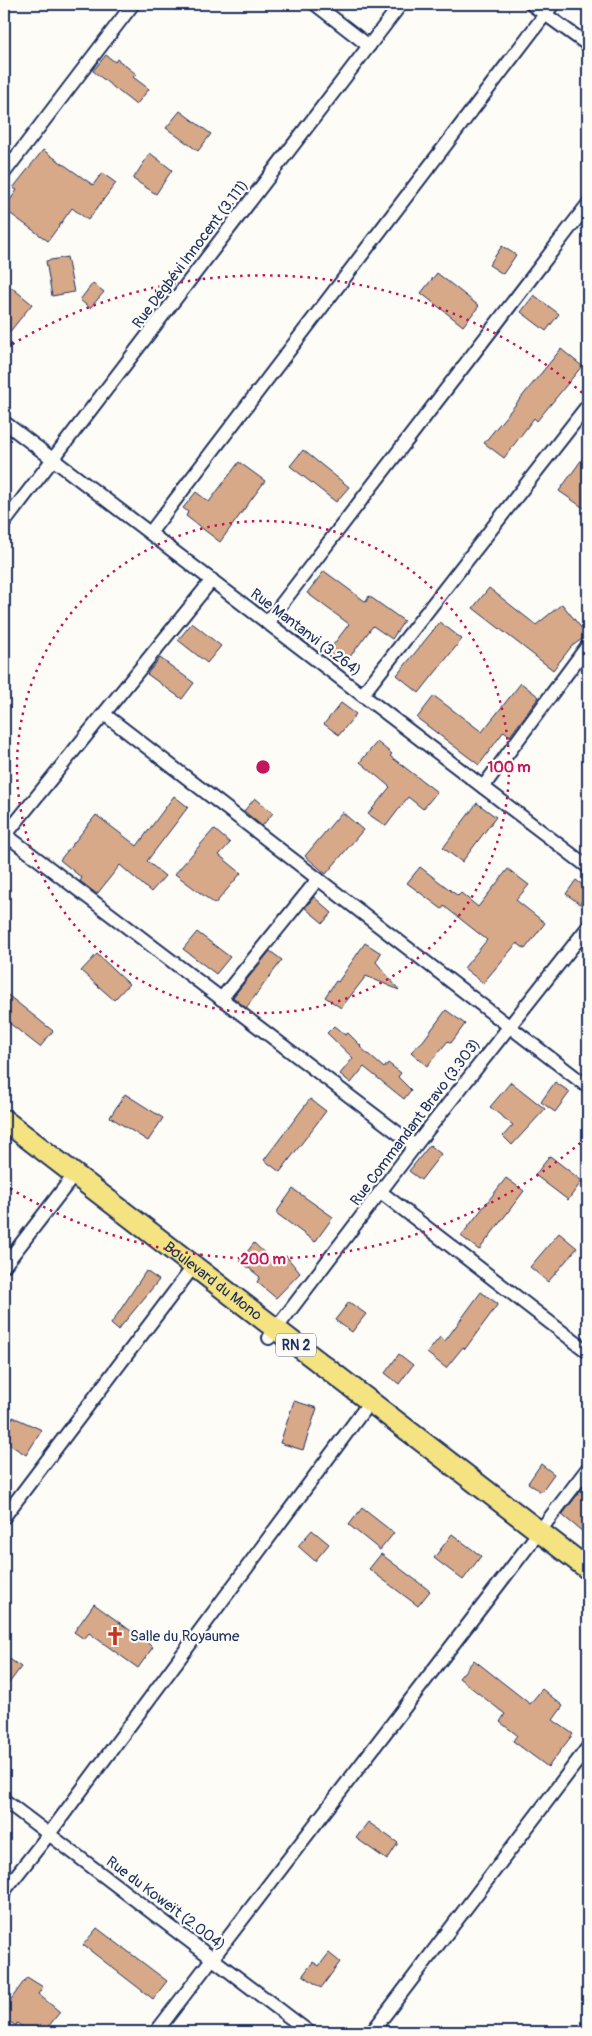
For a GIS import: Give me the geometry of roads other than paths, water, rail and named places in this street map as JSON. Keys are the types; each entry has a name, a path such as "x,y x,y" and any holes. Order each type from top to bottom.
{"main road":[{"name":"Boulevard du Mono","path":"4,1120 272,1334 535,1535 588,1584"},
{"name":"Boulevard du Mono","path":"4,1134 187,1276 272,1334 363,1411 535,1535 588,1569"}],"street":[{"path":"4,173 132,4"},
{"path":"315,4 369,46"},
{"name":"Rue Dégbévi Innocent (3.111)","path":"4,523 401,4"},
{"path":"532,4 549,9 588,45"},
{"path":"150,533 549,9"},
{"path":"267,623 588,204"},
{"path":"362,695 588,404"},
{"name":"Rue Mantanvi (3.264)","path":"4,422 588,867"},
{"path":"212,580 5,836 415,1146"},
{"path":"483,787 588,645"},
{"path":"104,714 588,1087"},
{"path":"221,998 318,879"},
{"name":"Rue Commandant Bravo (3.303)","path":"272,1334 382,1192 415,1146 588,927"},
{"path":"4,1266 68,1183"},
{"path":"382,1192 588,1352"},
{"path":"4,1517 187,1276"},
{"path":"4,1891 49,1834 363,1411"},
{"path":"156,2032 588,1468"},
{"path":"372,2032 588,1747"},
{"name":"Rue du Koweït (2.004)","path":"4,1800 309,2032"}],"place":[{"name":"Salle du Royaume","path":"115,1636"}]}
